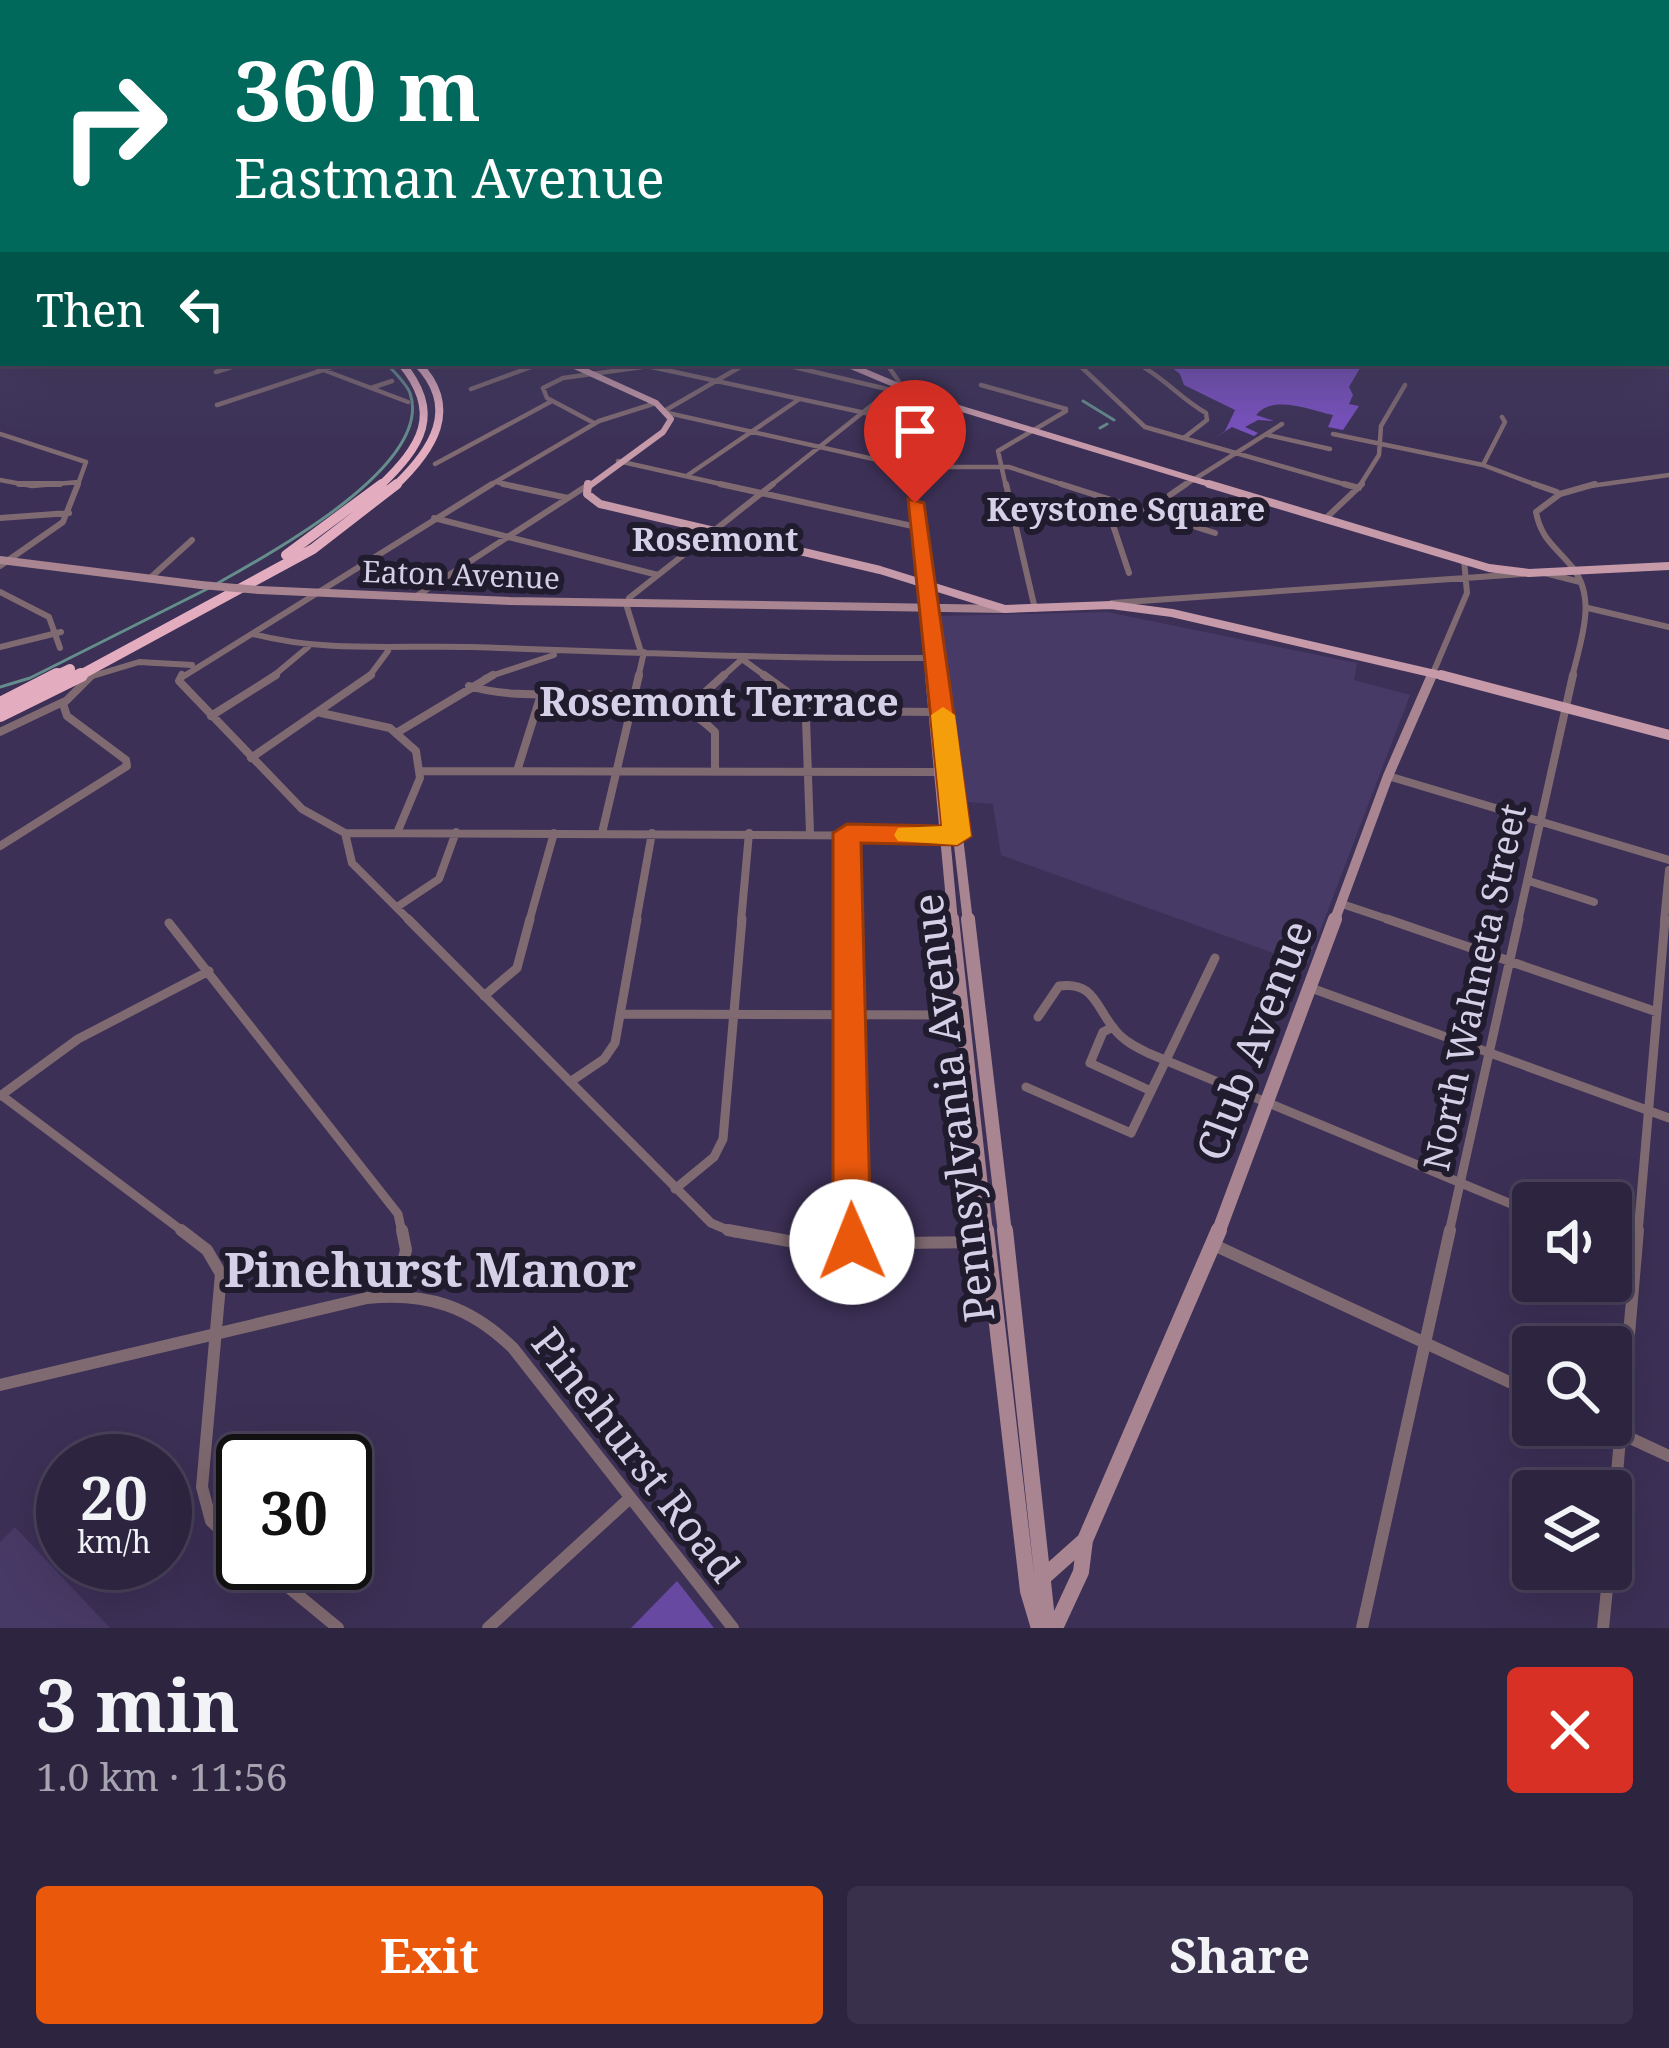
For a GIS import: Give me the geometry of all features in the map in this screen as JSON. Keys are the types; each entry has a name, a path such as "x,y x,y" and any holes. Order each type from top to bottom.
{"highway":[{"path":"0,704 248,579 358,505 403,464 423,430 426,398 419,382 403,366"},
{"path":"0,715 214,607 310,550 382,499 424,456 441,424 442,405 434,378 420,366"}],"main road":[{"path":"578,366 656,403 667,411 671,422 585,487 588,496 600,504 894,574 1002,612 1097,605 1156,610 1433,673 1669,735"},
{"path":"851,366 1033,430 1476,564 1578,576 1669,566"},
{"path":"952,593 985,610 1002,612 1105,610 1180,618"}],"street":[{"path":"216,372 235,366"},
{"path":"313,366 407,402"},
{"path":"217,405 335,366"},
{"path":"471,389 534,366"},
{"path":"584,368 590,366"},
{"path":"594,423 543,393 547,384 647,366 907,422"},
{"path":"667,411 742,366"},
{"path":"602,833 643,652 627,603 758,492 890,392 887,387 791,366"},
{"path":"888,366 904,388"},
{"path":"1080,366 1145,427 1359,488"},
{"path":"1142,366 1155,372 1174,394 1206,413 1207,421 1183,438"},
{"path":"881,379 896,376"},
{"path":"371,388 392,381"},
{"path":"981,385 1066,411 998,451 1035,609"},
{"path":"1325,518 1359,488 1375,466 1382,426 1405,385"},
{"name":"Pennsylvania Avenue","path":"904,388 922,582 929,610 961,1015 985,1242 1028,1591 1039,1628"},
{"path":"687,476 798,400"},
{"path":"435,464 553,401"},
{"path":"656,403 594,423 309,592 194,665 178,682 308,814 345,833 950,836"},
{"path":"667,411 911,467 1002,467 1215,533"},
{"path":"1483,465 1505,422 1502,417"},
{"path":"1170,495 1232,451 1282,424"},
{"path":"0,434 40,449 82,456 86,463 69,513 58,527 2,562"},
{"path":"1333,434 1483,465 1559,493 1669,475"},
{"path":"1267,435 1330,449"},
{"path":"618,461 917,527"},
{"path":"0,480 32,486 79,482"},
{"path":"495,481 568,498"},
{"path":"415,597 585,487"},
{"name":"North Wahneta Street","path":"1362,1628 1588,608 1578,576 1544,541 1535,523 1542,503 1559,493"},
{"path":"1129,573 1113,525 1137,508"},
{"path":"0,518 69,513"},
{"path":"433,518 658,575"},
{"path":"149,579 192,540"},
{"path":"1465,560 1469,579"},
{"name":"Eaton Avenue","path":"2,562 259,590 1002,612"},
{"path":"894,574 921,565"},
{"path":"1097,605 1529,573"},
{"name":"Club Avenue","path":"1052,1628 1081,1572 1085,1540 1214,1245 1388,776 1469,579"},
{"path":"0,592 49,615 61,632 60,648"},
{"path":"1588,608 1669,627"},
{"name":"Pennsylvania Avenue","path":"929,610 927,658 938,711"},
{"name":"Eaton Avenue","path":"929,610 985,610"},
{"path":"0,647 61,632"},
{"path":"251,633 309,646 388,650 464,646 742,659 927,658"},
{"path":"211,716 275,676 309,646"},
{"path":"251,758 370,679 388,650"},
{"path":"398,732 470,686 561,653"},
{"path":"0,732 64,702 79,685 129,662 163,658 194,665"},
{"path":"689,706 742,659"},
{"path":"742,659 786,692 802,711 809,730 810,833"},
{"path":"470,686 498,696 633,699 689,706 715,732 715,771"},
{"path":"517,771 540,698"},
{"path":"0,846 127,766 126,760 67,716 64,702"},
{"path":"802,711 938,711"},
{"path":"321,712 398,732 416,751 421,771 398,833"},
{"path":"421,771 944,772"},
{"path":"1388,776 1669,860"},
{"path":"396,907 439,879 456,832"},
{"path":"345,833 348,858 711,1223 736,1235 774,1242 1006,1241"},
{"path":"484,996 505,983 517,968 554,833"},
{"path":"570,1082 611,1051 652,833"},
{"path":"675,1189 714,1157 724,1139 749,833"},
{"path":"847,833 852,1242"},
{"name":"Pennsylvania Avenue","path":"950,836 1006,1241 1052,1628"},
{"path":"1630,1326 1669,870"},
{"path":"1528,881 1594,902"},
{"path":"1342,904 1657,1012"},
{"path":"169,922 398,1214 406,1250 395,1294"},
{"path":"1026,1087 1131,1133 1215,958"},
{"path":"209,971 68,1046 0,1095 207,1250 221,1274 202,1487 216,1526"},
{"path":"1038,1017 1059,986 1068,983 1099,996 1113,1027 1136,1047 1512,1204"},
{"path":"1311,988 1669,1118"},
{"path":"620,1014 961,1015"},
{"path":"1113,1027 1103,1032 1090,1063 1151,1090"},
{"path":"1214,1245 1512,1383"},
{"path":"1632,1253 1636,1255"},
{"name":"Pinehurst Road","path":"0,1385 395,1294 458,1305 496,1329 733,1628"},
{"path":"1632,1438 1669,1456"},
{"path":"488,1628 629,1498"},
{"name":"Club Avenue","path":"1028,1591 1085,1540"},
{"path":"292,1590 338,1628"},
{"path":"1604,1628 1607,1590"}],"shaded area":[{"path":"1170,366 1361,366 1349,387 1353,395 1349,404 1359,406 1343,430 1328,427 1333,415 1272,405 1256,415 1274,421 1258,420 1245,427 1258,433 1254,436 1232,427 1213,439 1225,431 1235,410 1184,385"},
{"path":"1107,612 1357,663 1354,680 1410,695 1307,965 1001,855 993,804 955,801 939,616"},
{"path":"15,1527 36,1549 36,1590 74,1590 110,1628 0,1628 0,1542"},
{"path":"677,1581 714,1628 631,1628"}],"waterway":[{"path":"218,583 342,505 398,449 411,421 410,393 389,366"},
{"path":"1083,401 1114,420"},
{"path":"1100,428 1107,424"},
{"path":"0,687 30,678 209,588"}],"slow traffic":[{"path":"908,835 957,836 943,715"}],"district":[{"name":"Keystone Square","path":"1126,508"},
{"name":"Rosemont","path":"715,538"},
{"name":"Rosemont Terrace","path":"719,700"},
{"name":"Pinehurst Manor","path":"430,1268"}],"route":[{"path":"852,1242 847,833 957,836 915,503"}]}
